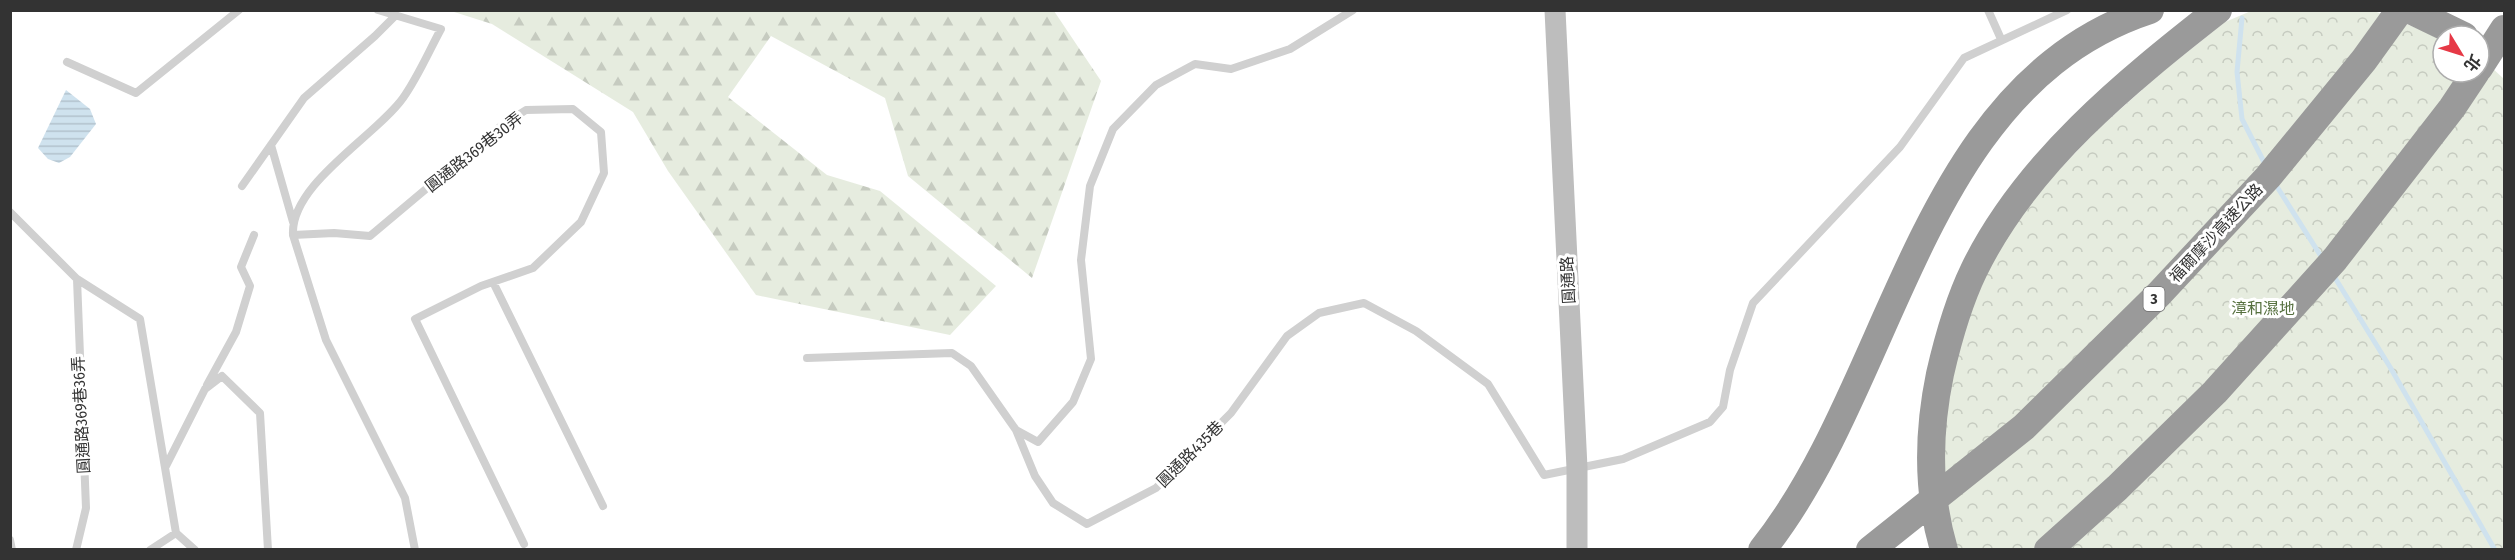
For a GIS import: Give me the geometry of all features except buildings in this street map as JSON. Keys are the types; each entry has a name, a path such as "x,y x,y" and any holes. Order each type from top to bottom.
{"highway":[{"path":"1762,549 1815,473 1852,400 1900,290 1954,178 1996,121 2023,90 2066,54 2127,18 2150,10"},
{"path":"1944,549 1936,522 1930,451 1933,406 1955,317 1974,269 2013,206 2056,154 2118,91 2218,10"},
{"name":"福爾摩沙高速公路","path":"1870,549 2024,427 2159,294 2268,177 2364,60 2400,10"},
{"path":"2410,10 2439,24"},
{"path":"2491,50 2505,29"},
{"path":"2491,52 2505,62"},
{"path":"2048,549 2117,488 2231,375 2335,259 2468,84"}],"street":[{"name":"圓通路","path":"1555,10 1577,468 1577,549"}],"lane":[{"path":"67,62 136,93 239,10"},
{"path":"292,222 306,195 402,99 441,29 378,10"},
{"path":"807,358 952,353 970,366 1016,430 1038,442 1073,402 1091,359 1081,260 1090,186 1113,129 1155,85 1195,64 1231,69 1290,49 1353,10"},
{"path":"1988,10 2001,39"},
{"path":"1577,468 1623,459 1710,422 1723,407 1730,370 1753,303 1900,147 1964,58 2067,10"},
{"path":"242,186 304,98 396,15"},
{"name":"圓通路369巷30弄","path":"293,235 334,233 370,236 501,126 526,110 573,109 602,132 604,173 581,222 533,267 493,282 415,319 524,544"},
{"path":"271,145 292,222 293,235 326,340 405,498 415,549"},
{"path":"10,212 77,279 140,319 176,533 195,549"},
{"path":"166,466 236,332 250,286 241,267 254,235"},
{"name":"圓通路369巷36弄","path":"76,549 86,508 77,279"},
{"path":"493,282 603,506"},
{"name":"圓通路435巷","path":"1016,430 1035,476 1053,503 1087,524 1156,488 1231,413 1287,336 1319,313 1364,303 1416,331 1488,384 1544,475 1577,468"},
{"path":"205,389 222,376 260,413 268,549"},
{"path":"150,549 176,533"},
{"path":"10,540 12,549"}],"green space":[{"name":"漳和濕地","path":"2372,10 2431,34 2431,84 2491,84 2491,67 2504,79 2504,549 1953,550 1939,432 1967,311 1996,248 2041,189 2097,130 2161,73 2225,22 2251,11"},
{"path":"451,11 1054,11 1101,81 1032,278 908,176 885,98 771,36 728,97 827,175 880,191 996,286 950,335 756,295 668,171 633,112 492,24"}],"water":[{"path":"66,90 90,109 96,124 70,157 59,163 48,159 38,148"}],"waterway":[{"path":"2242,18 2237,72 2242,119 2266,166"},
{"path":"2274,182 2324,261"},
{"path":"2332,273 2390,367 2495,550"}]}
